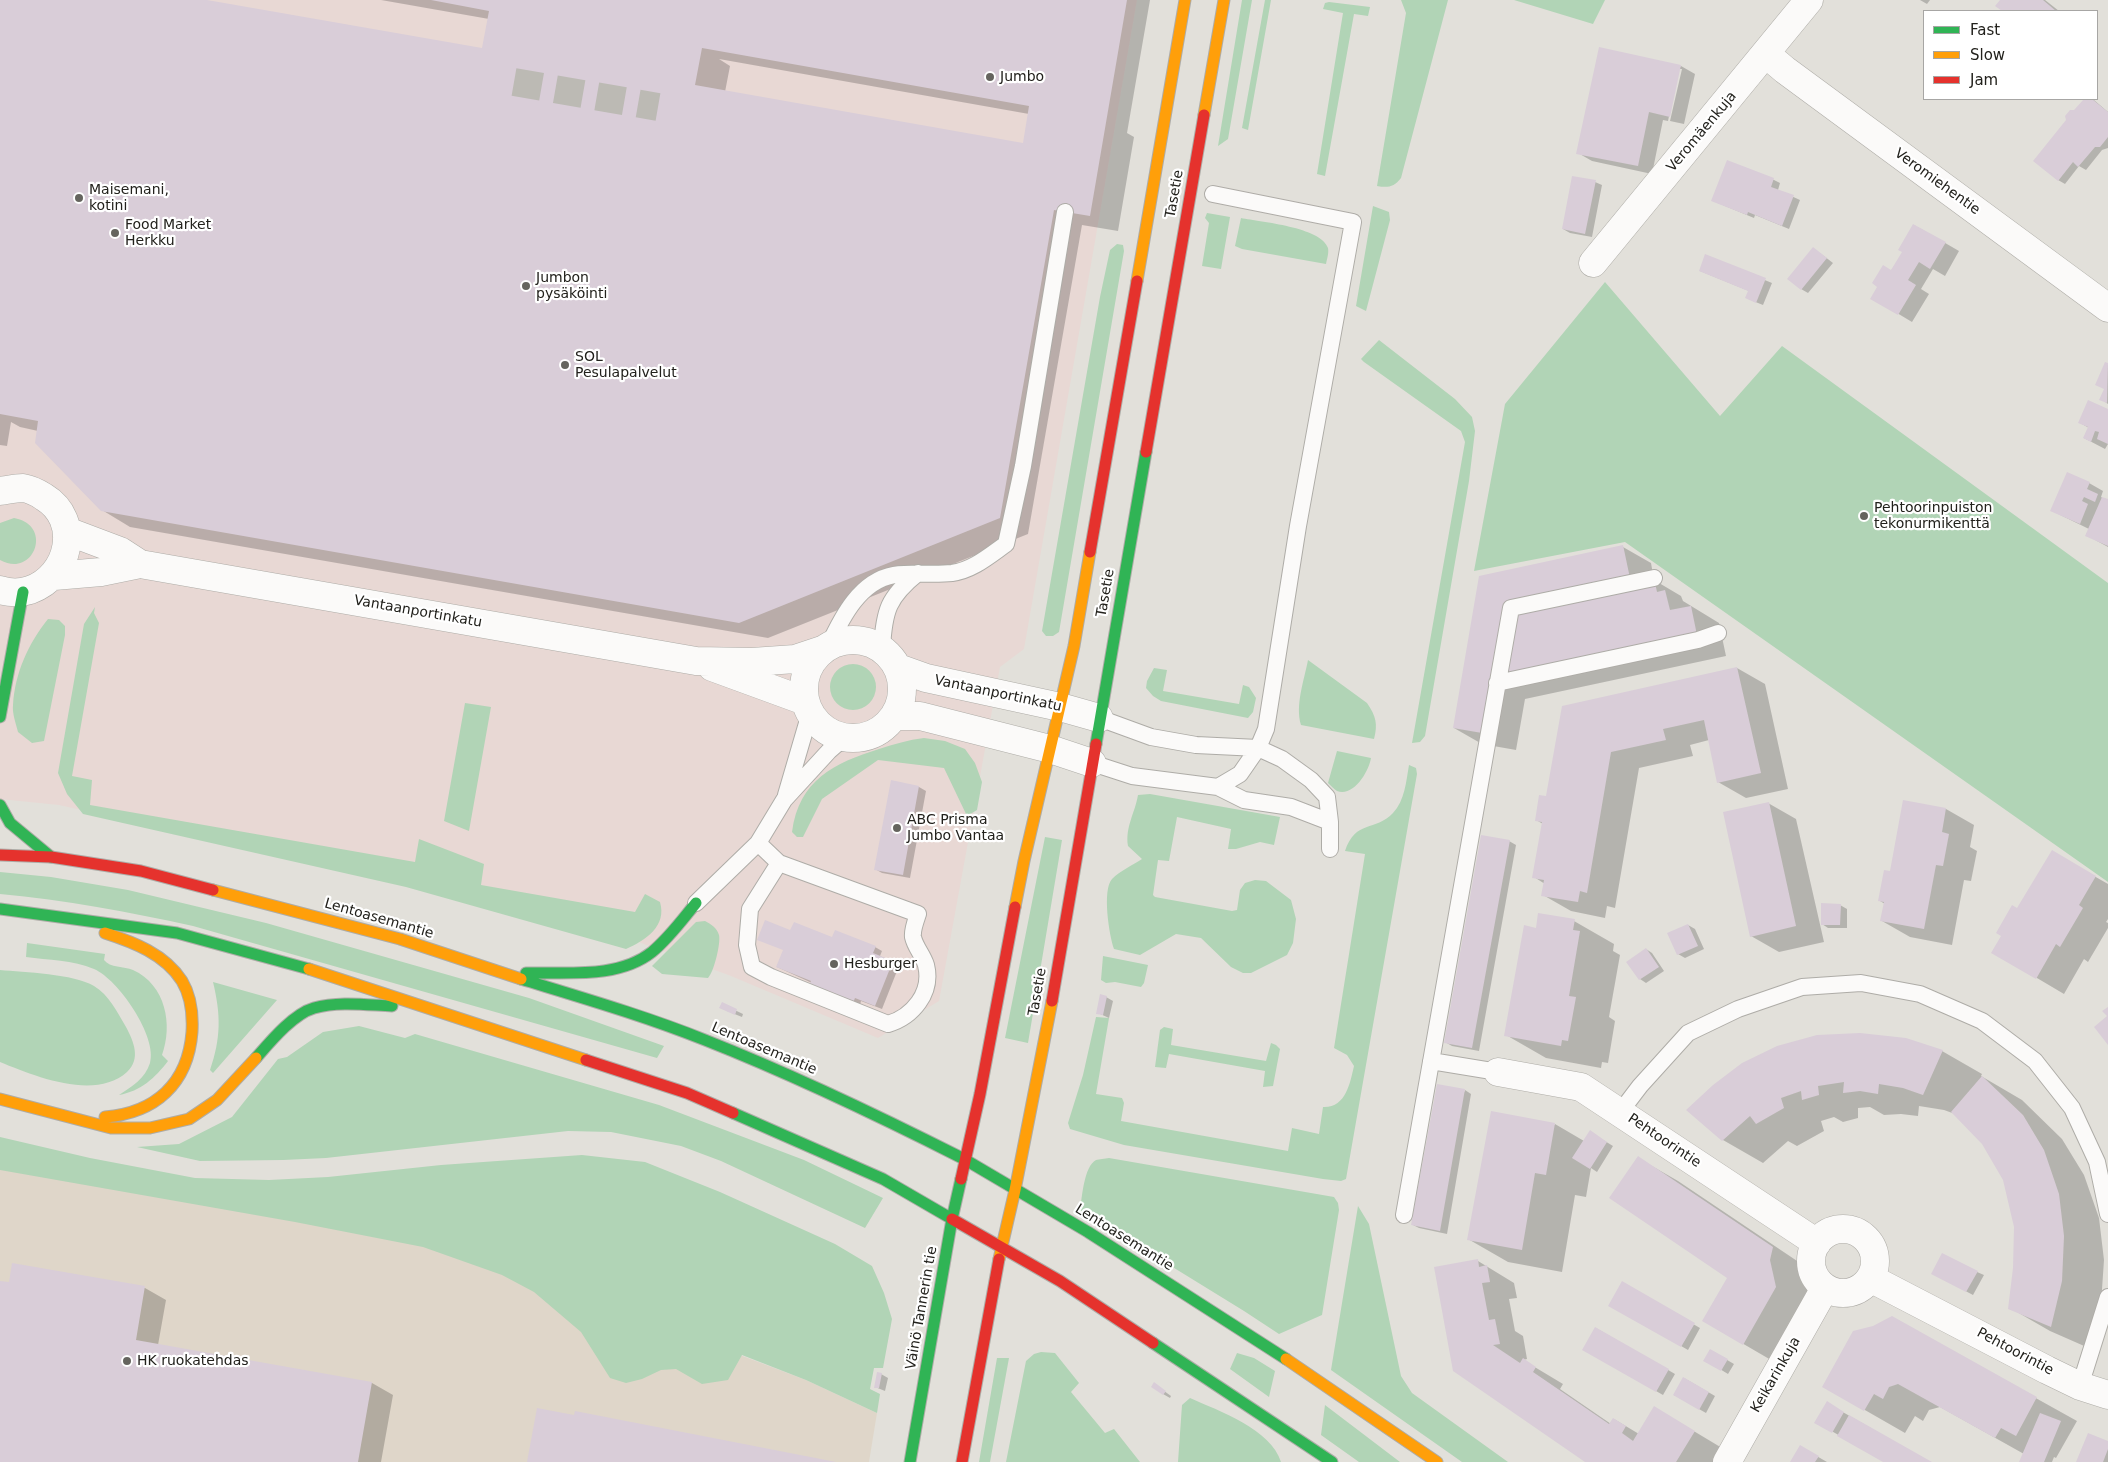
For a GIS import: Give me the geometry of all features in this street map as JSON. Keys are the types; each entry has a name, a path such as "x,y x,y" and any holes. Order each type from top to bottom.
{"main road":[{"name":"Tasetie","path":"964,1159 980,1094 1024,861 1074,646 1185,0"},
{"name":"Tasetie","path":"1015,1190 1046,1033 1224,0"},
{"path":"0,717 12,591"},
{"path":"0,805 10,823 51,857"},
{"name":"Lentoasemantie","path":"0,855 51,857 141,871 400,939 501,973 610,1006 705,1040 822,1090 909,1130 964,1159 1088,1232 1291,1362 1437,1462"},
{"path":"501,973 610,971 627,966 651,952 666,938 696,902"},
{"path":"0,909 49,914 177,933 337,977 421,1007 687,1093 883,1179 1001,1246 1060,1281 1332,1462"},
{"path":"49,914 117,937 144,949 169,965 182,982 191,1004 192,1032 188,1055 179,1078 166,1094 145,1108 113,1117 68,1118"},
{"path":"0,1099 111,1128 150,1128 189,1120 217,1100 286,1025 313,1008 351,1004 421,1007"},
{"name":"Väinö Tannerin tie","path":"910,1462 964,1159"},
{"path":"962,1462 1001,1246 1015,1190"}],"street":[{"name":"Veromäenkuja","path":"1593,263 1809,0"},
{"name":"Veromiehentie","path":"1766,54 1785,70 2108,308"},
{"path":"0,491 23,488 35,492 50,501 61,515 67,531 67,544 60,566 54,576 40,586 12,591"},
{"name":"Vantaanportinkatu","path":"67,531 120,551 140,564"},
{"name":"Vantaanportinkatu","path":"54,576 101,572 140,564 696,661 752,662 795,659 845,640 863,640 926,678 1060,707 1099,718"},
{"path":"807,707 805,679 811,663 826,648"},
{"path":"845,738 858,738 875,733 894,716 902,699 902,681 890,658"},
{"name":"Vantaanportinkatu","path":"696,661 748,682 763,685 807,707 821,726 845,738"},
{"path":"894,716 920,716 1050,749 1092,763"},
{"name":"Pehtoorintie","path":"1498,1072 1581,1087 1621,1111 1817,1242"},
{"path":"1840,1229 1858,1232 1866,1239 1874,1253 1875,1268 1870,1278 1864,1286 1855,1291 1835,1292 1825,1288 1815,1276 1811,1262 1812,1252 1817,1242 1823,1236 1840,1229"},
{"name":"Pehtoorintie","path":"1870,1278 2080,1386 2108,1395"},
{"name":"Keikarinkuja","path":"1727,1462 1825,1288"}],"lane":[{"path":"1213,194 1353,222 1298,526 1266,728 1258,748 1240,774 1218,787"},
{"path":"826,648 840,620 868,585 892,575 952,573 977,565 1006,544 1023,466 1065,212"},
{"path":"890,658 883,624 890,602 903,584 918,573"},
{"path":"1404,1215 1511,608 1654,578"},
{"path":"1497,683 1698,640 1718,633"},
{"path":"784,800 807,707"},
{"path":"1099,718 1151,737 1196,745 1258,748 1282,759 1310,780 1327,796 1330,822 1330,849"},
{"path":"696,902 758,843 784,800 829,751 845,738"},
{"path":"1092,763 1132,776 1218,787 1244,800 1291,807 1330,822"},
{"path":"758,843 779,863 918,914 912,935 926,966 927,984 921,1000 910,1014 888,1024 771,977 752,966 747,945 750,909 779,863"},
{"path":"1621,1111 1640,1086 1688,1033 1738,1009 1802,987 1862,983 1920,994 1982,1021 2035,1061 2072,1108 2097,1162 2108,1214"},
{"path":"1431,1061 1498,1072"},
{"path":"2080,1386 2108,1298"}],"shaded area":[{"path":"0,0 1137,0 1024,649 1000,667 939,1001 878,1038 731,976 633,940 289,856 59,805 0,799"},
{"path":"0,1148 325,1208 647,1320 806,1380 877,1413 869,1462 0,1462"}],"green space":[{"path":"1242,0 1252,0 1228,139 1218,146"},
{"path":"1265,0 1271,0 1248,130 1242,128"},
{"path":"1401,0 1448,0 1401,178 1393,185 1381,187 1377,186 1406,13"},
{"path":"1514,0 1605,0 1593,24"},
{"path":"1325,3 1370,7 1368,16 1354,14 1325,176 1317,174 1343,13 1323,9"},
{"path":"1373,206 1389,212 1390,220 1366,311 1356,306"},
{"path":"1207,213 1230,217 1221,269 1202,266 1209,223 1205,218"},
{"path":"1241,218 1303,230 1314,235 1323,241 1328,248 1326,264 1242,249 1235,246"},
{"path":"1117,244 1123,245 1124,251 1059,632 1053,636 1046,636 1042,631 1100,297 1110,250"},
{"path":"1605,282 1720,416 1782,346 2108,583 2108,882 1625,542 1474,571 1505,404"},
{"path":"1379,340 1455,399 1472,417 1475,431 1469,481 1425,736 1420,742 1412,743 1465,442 1461,431 1361,359"},
{"path":"14,518 26,523 33,530 36,539 35,549 30,557 22,562 12,564 0,560 0,523"},
{"path":"95,607 94,613 99,623 72,776 92,780 90,805 415,862 419,839 484,864 481,885 635,912 645,894 660,902 661,911 658,925 647,937 626,949 406,887 83,814 67,794 58,773 84,624"},
{"path":"48,619 59,620 65,626 65,635 44,741 32,743 18,732 13,711 14,693 24,659 34,638"},
{"path":"1308,660 1367,703 1375,720 1374,739 1301,725 1299,709"},
{"path":"853,664 866,668 872,674 876,687 872,700 866,706 853,710 840,706 834,700 830,687 834,674 840,668"},
{"path":"1154,668 1167,670 1163,691 1239,704 1243,685 1249,687 1256,698 1253,712 1248,718 1161,701 1146,688 1147,681"},
{"path":"465,703 491,707 469,831 444,821"},
{"path":"924,738 945,741 965,749 975,763 982,782 977,810 967,816 944,768 878,760 822,799 803,837 797,837 792,832 802,799 821,776 863,754"},
{"path":"1337,751 1371,758 1360,782 1355,787 1343,792 1337,791 1328,783"},
{"path":"1409,765 1416,768 1417,774 1346,1179 1341,1181 1323,1179 1124,1145 1070,1129 1068,1123 1083,1075 1096,1017 1109,1018 1096,1094 1122,1098 1124,1103 1121,1121 1288,1151 1292,1128 1319,1134 1323,1107 1331,1106 1342,1099 1346,1093 1354,1066 1347,1055 1334,1048 1365,854 1345,851 1349,841 1355,834 1366,827 1386,819 1397,808 1404,791"},
{"path":"1150,794 1280,817 1274,845 1260,842 1236,849 1228,849 1231,829 1177,817 1169,861 1158,860 1153,895 1155,897 1232,911 1237,910 1240,890 1245,883 1255,880 1266,881 1291,900 1296,919 1293,943 1287,955 1251,973 1243,973 1231,967 1201,938 1176,934 1140,955 1114,949 1107,913 1107,893 1109,885 1115,876 1142,859 1128,846 1127,839 1138,795"},
{"path":"1045,837 1062,840 1028,1043 1005,1038"},
{"path":"0,872 51,877 128,890 266,923 529,998 664,1046 657,1058 193,926 97,907 0,894"},
{"path":"705,921 715,928 719,935 715,964 708,978 662,974 652,966 696,922"},
{"path":"27,943 105,954 104,960 107,963 133,970 153,985 164,1007 167,1031 162,1055 168,1061 153,1078 141,1087 119,1095 141,1078 150,1063 151,1052 148,1039 134,1010 114,984 104,975 94,969 78,964 26,957"},
{"path":"1103,956 1148,965 1144,983 1141,987 1115,982 1106,983 1101,980"},
{"path":"0,970 62,976 94,986 112,1004 132,1039 135,1056 131,1067 127,1072 114,1080 98,1085 82,1085 47,1079 0,1062"},
{"path":"213,982 277,1000 213,1073 210,1070 214,1058 219,1026"},
{"path":"359,1026 405,1038 415,1034 659,1105 804,1160 883,1198 865,1228 721,1161 681,1146 611,1132 568,1131 326,1158 283,1160 200,1161 137,1147 179,1144 232,1117 278,1059 287,1057 323,1032"},
{"path":"1164,1027 1173,1029 1171,1045 1266,1061 1271,1043 1276,1045 1280,1049 1273,1086 1263,1087 1265,1071 1169,1054 1166,1068 1155,1067 1160,1030"},
{"path":"0,1137 90,1158 195,1178 269,1180 328,1177 441,1165 582,1155 645,1162 720,1192 835,1244 872,1266 884,1293 892,1319 883,1368 874,1368 870,1389 880,1394 877,1413 806,1380 742,1355 728,1380 702,1384 676,1369 661,1370 642,1379 626,1383 610,1378 581,1332 534,1292 502,1275 423,1247 295,1222 0,1170"},
{"path":"1109,1158 1334,1197 1338,1203 1339,1210 1322,1315 1279,1334 1080,1210 1086,1175 1092,1163 1096,1160"},
{"path":"1358,1206 1369,1224 1401,1376 1412,1393 1508,1462 1462,1462 1331,1370"},
{"path":"1041,1352 1055,1353 1079,1383 1071,1392 1105,1433 1114,1429 1140,1462 1006,1462 1026,1361 1034,1354"},
{"path":"1237,1353 1254,1358 1275,1371 1269,1397 1230,1369"},
{"path":"997,1358 1009,1358 990,1462 979,1462"},
{"path":"1190,1398 1243,1422 1267,1440 1281,1462 1178,1462 1182,1405"},
{"path":"1325,1405 1400,1462 1359,1462 1321,1435"}],"building":[{"name":"Jumbon pysäköinti","path":"0,0 207,0 482,48 489,11 431,0 1127,0 1090,216 1054,210 1000,518 739,623 101,511 35,443 38,421 0,414","holes":["702,48 1029,106 1023,143 695,85"]},
{"path":"2000,0 2043,0 2055,10 2001,10 1995,6"},
{"path":"1599,47 1681,65 1670,117 1649,112 1638,166 1576,154"},
{"path":"2083,100 2093,100 2108,112 2108,137 2100,147 2095,147 2078,167 2073,162 2058,181 2033,161 2066,120 2065,116 2070,110 2074,110"},
{"path":"1727,160 1774,178 1771,187 1794,195 1782,226 1748,212 1747,215 1711,201"},
{"path":"1572,176 1596,180 1585,234 1562,229"},
{"path":"1913,224 1946,242 1930,269 1919,262 1908,280 1916,285 1898,315 1870,299 1877,287 1872,283 1883,265 1891,270 1902,252 1898,250"},
{"path":"1813,247 1827,258 1801,290 1787,279"},
{"path":"1705,254 1766,278 1756,303 1745,298 1748,291 1699,271"},
{"path":"2105,362 2108,363 2107,403 2099,400 2104,389 2095,385"},
{"path":"2088,400 2108,409 2108,444 2097,439 2099,432 2095,431 2091,442 2083,438 2088,427 2078,423"},
{"path":"2067,472 2090,482 2087,489 2098,494 2095,502 2084,497 2082,501 2088,504 2080,524 2050,511"},
{"path":"2102,497 2108,499 2108,546 2085,536"},
{"path":"1623,545 1631,583 1654,578 1657,592 1665,590 1670,610 1691,606 1698,640 1497,683 1488,734 1453,728 1479,576"},
{"path":"1737,667 1761,773 1717,783 1704,720 1663,729 1666,740 1611,752 1587,893 1580,891 1578,902 1541,896 1544,880 1532,878 1542,822 1535,821 1539,795 1546,796 1562,706"},
{"name":"ABC Prisma Jumbo Vantaa","path":"891,780 919,786 903,875 874,870"},
{"path":"1903,800 1946,808 1942,832 1949,834 1943,866 1936,865 1924,929 1880,921 1884,902 1878,901 1884,870 1890,871"},
{"path":"1769,802 1796,926 1750,937 1723,812"},
{"path":"1481,835 1510,840 1472,1048 1444,1043"},
{"path":"2052,850 2096,876 2079,905 2083,908 2060,947 2056,944 2036,979 1991,953 2001,936 1996,933 2012,905 2017,908"},
{"path":"1821,903 1841,904 1840,925 1821,925"},
{"path":"1538,913 1575,919 1573,930 1580,931 1569,996 1576,997 1568,1041 1562,1040 1561,1046 1504,1036 1524,925 1536,928"},
{"name":"Hesburger","path":"765,920 790,930 794,922 832,937 835,930 876,946 873,953 893,961 875,1006 855,998 853,1003 809,985 811,981 776,967 783,950 757,940"},
{"path":"1688,924 1698,946 1677,955 1667,933"},
{"path":"1646,948 1659,967 1639,980 1626,962"},
{"path":"1100,994 1107,996 1103,1015 1096,1014"},
{"path":"722,1002 737,1009 735,1015 719,1008"},
{"path":"2108,1007 2108,1045 2094,1027 2107,1016 2102,1011"},
{"path":"1860,1033 1906,1038 1943,1050 1923,1095 1903,1088 1879,1084 1878,1094 1860,1091 1843,1093 1844,1082 1818,1086 1819,1095 1802,1100 1801,1091 1781,1098 1784,1108 1756,1124 1750,1116 1722,1141 1686,1110 1713,1085 1742,1063 1777,1046 1817,1035"},
{"path":"1982,1076 2023,1115 2044,1150 2059,1194 2064,1236 2062,1281 2051,1327 2008,1309 2013,1268 2014,1227 2003,1180 1982,1144 1951,1112"},
{"path":"1437,1084 1465,1089 1440,1231 1411,1225"},
{"path":"1491,1111 1555,1123 1546,1175 1535,1173 1522,1250 1467,1240"},
{"path":"1590,1130 1607,1142 1590,1169 1572,1158"},
{"path":"1638,1156 1773,1247 1770,1260 1776,1287 1743,1345 1702,1321 1727,1278 1609,1198"},
{"path":"1942,1253 1978,1271 1966,1292 1931,1274"},
{"path":"1478,1259 1479,1267 1487,1265 1490,1282 1482,1283 1489,1320 1495,1319 1500,1344 1493,1345 1520,1363 1523,1358 1536,1367 1533,1372 1609,1424 1613,1418 1626,1426 1622,1433 1633,1441 1654,1406 1695,1431 1676,1462 1585,1462 1453,1371 1434,1267"},
{"name":"HK ruokatehdas","path":"12,1263 145,1286 136,1340 372,1382 358,1462 0,1462 0,1281 9,1282"},
{"path":"1622,1281 1695,1323 1681,1347 1608,1306"},
{"path":"1892,1316 2037,1397 2016,1436 2001,1428 1995,1438 1898,1384 1889,1387 1883,1399 1874,1394 1864,1411 1822,1387 1853,1331 1873,1326"},
{"path":"1595,1327 1669,1369 1656,1392 1582,1350"},
{"path":"1710,1349 1728,1359 1721,1371 1703,1361"},
{"path":"877,1372 882,1373 879,1388 874,1388"},
{"path":"1683,1377 1709,1392 1699,1410 1673,1395"},
{"path":"1154,1382 1166,1391 1163,1395 1151,1387"},
{"path":"1827,1401 1844,1412 1832,1433 1814,1423"},
{"path":"537,1408 574,1415 575,1411 836,1462 527,1462"},
{"path":"2040,1413 2061,1421 2044,1462 2019,1462"},
{"path":"1849,1415 1932,1462 1883,1462 1837,1436"},
{"path":"2088,1433 2108,1441 2108,1449 2103,1462 2076,1462"},
{"path":"1800,1445 1819,1456 1815,1462 1790,1462"}],"tunnel":[{"path":"514,82 658,107"}],"traffic: fast":[{"path":"1096,744 1146,452"},
{"path":"0,717 23,592"},
{"path":"0,805 10,823 51,857"},
{"path":"526,973 592,972 624,967 639,961 664,941 696,903"},
{"path":"0,909 177,933 309,969"},
{"path":"521,979 637,1015 738,1053 836,1096 964,1159"},
{"path":"256,1058 290,1022 306,1011 324,1006 343,1004 392,1006"},
{"path":"733,1113 883,1179 952,1219"},
{"path":"964,1159 1088,1232 1286,1359"},
{"path":"910,1462 952,1219 961,1179"},
{"path":"1153,1343 1332,1462"}],"traffic: slow":[{"path":"1137,281 1185,0"},
{"path":"1204,115 1224,0"},
{"path":"1015,907 1074,646 1090,552"},
{"path":"213,890 400,939 521,979"},
{"path":"105,933 148,950 167,963 182,981 188,993 192,1012 192,1032 189,1050 184,1067 176,1081 153,1102 139,1109 105,1117"},
{"path":"309,969 586,1060"},
{"path":"999,1259 1015,1190 1052,1001"},
{"path":"0,1099 111,1128 150,1128 189,1119 217,1100 256,1058"},
{"path":"1286,1359 1437,1462"}],"traffic: jam":[{"path":"1146,452 1204,115"},
{"path":"1090,552 1137,281"},
{"path":"1052,1001 1096,744"},
{"path":"0,855 51,857 141,871 213,890"},
{"path":"961,1179 980,1094 1015,907"},
{"path":"586,1060 687,1093 733,1113"},
{"path":"952,1219 1060,1281 1153,1343"},
{"path":"962,1462 999,1259"}],"place":[{"name":"Jumbo","path":"990,77"},
{"name":"Maisemani, kotini","path":"79,198"},
{"name":"Food Market Herkku","path":"115,233"},
{"name":"Jumbon pysäköinti","path":"526,286"},
{"name":"SOL Pesulapalvelut","path":"565,365"},
{"name":"Pehtoorinpuiston tekonurmikenttä","path":"1864,516"},
{"name":"ABC Prisma Jumbo Vantaa","path":"897,828"},
{"name":"Hesburger","path":"834,964"},
{"name":"HK ruokatehdas","path":"127,1361"}]}
